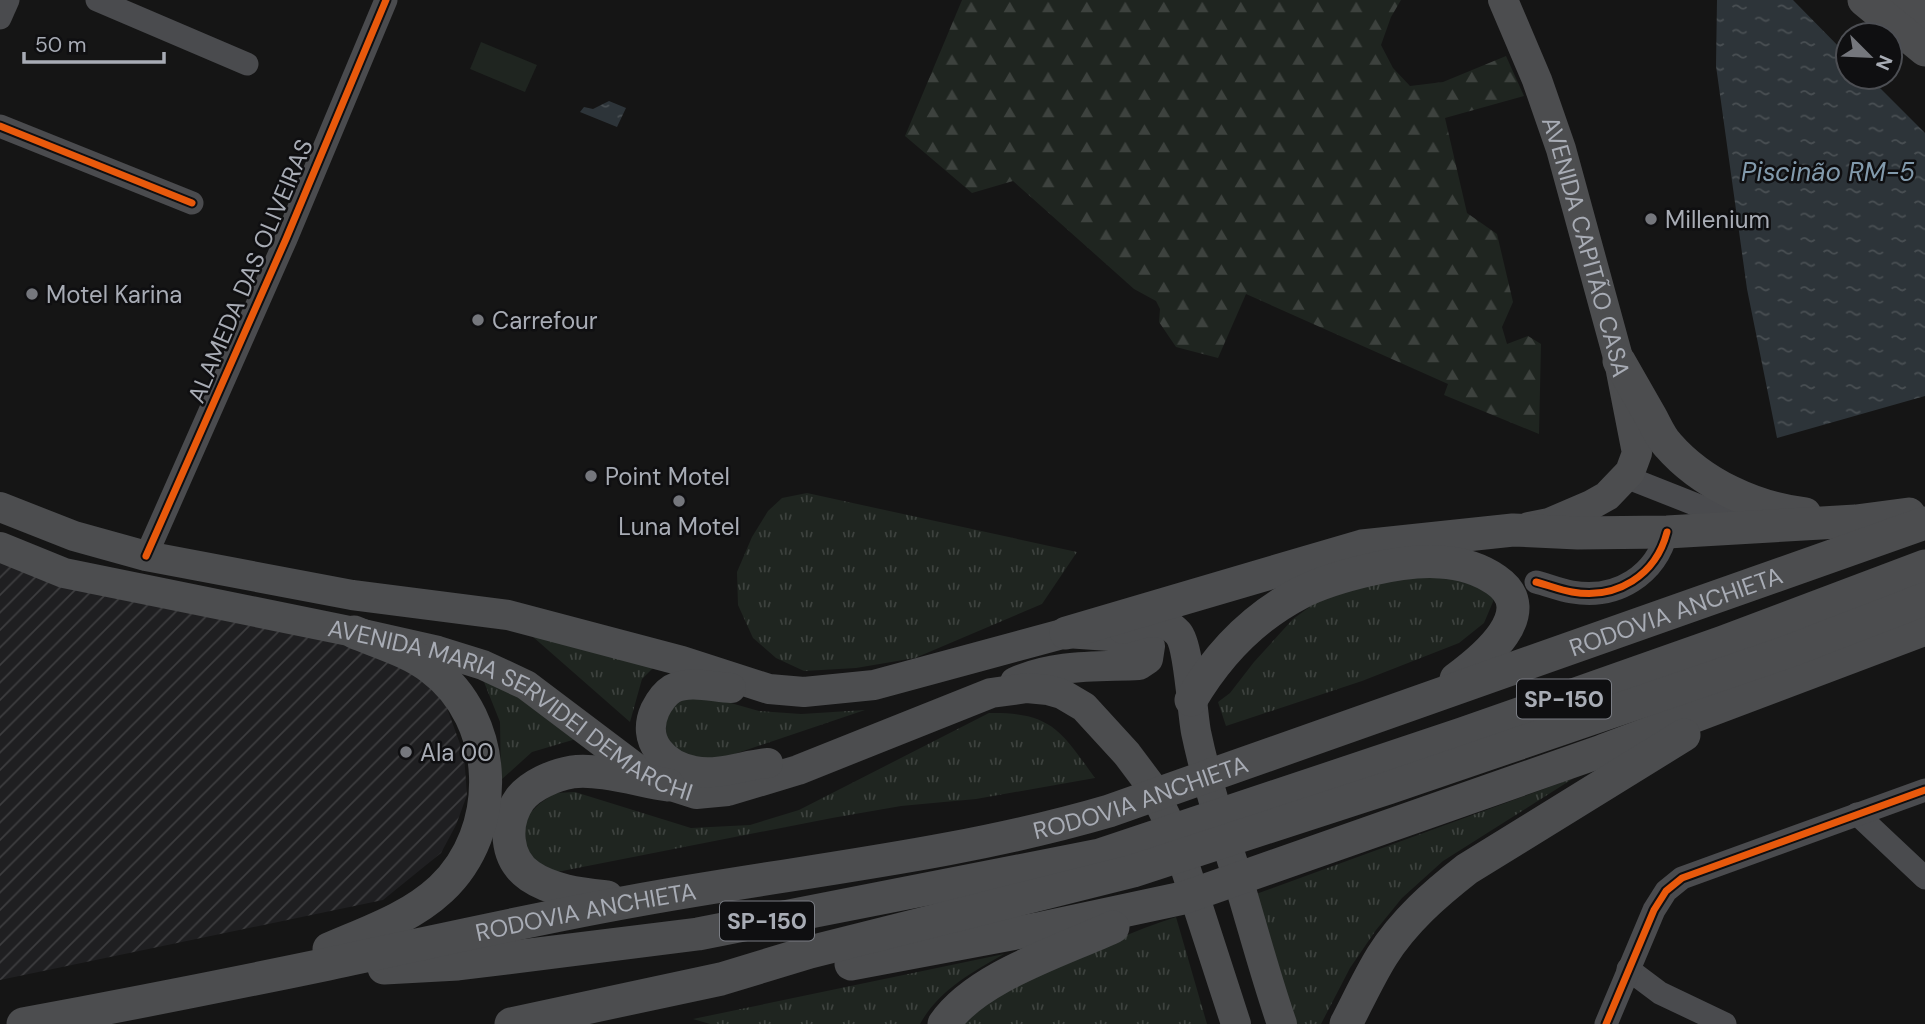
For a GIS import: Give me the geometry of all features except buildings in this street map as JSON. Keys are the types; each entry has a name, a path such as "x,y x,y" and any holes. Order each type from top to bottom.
{"highway":[{"path":"1864,0 1925,50"},
{"path":"1619,361 1667,444 1711,480 1765,506 1856,521"},
{"path":"1066,633 1362,546 1513,530 1578,533 1667,532 1856,521 1925,512"},
{"name":"RODOVIA ANCHIETA","path":"23,1024 327,964 526,921 989,842 1049,828 1122,807 1925,523"},
{"path":"1191,706 1210,669 1231,643 1256,622 1299,593 1368,571 1422,562 1465,566 1495,579 1510,594 1512,609 1506,629 1491,651 1430,698"},
{"name":"RODOVIA ANCHIETA","path":"327,964 393,969 445,965 698,934 1100,855 1462,734 1723,642 1925,566"},
{"name":"SP-150","path":"511,1024 721,979 810,952 1133,871 1388,788 1787,652 1925,599"},
{"name":"SP-150","path":"721,979 807,972 1043,928 1172,900 1602,751 1925,629"},
{"path":"263,977 376,929 416,908 442,888 462,864 475,839 484,811 487,783 483,754 472,719 460,699 432,668 354,632"},
{"path":"1346,1024 1387,949 1419,910 1441,889 1466,869 1752,694"},
{"path":"632,901 560,889 528,875 511,852 509,838 512,818 519,801 532,789 567,773 597,772 668,785"},
{"path":"944,1024 974,993 1007,974 1172,900"}],"main road":[{"name":"AVENIDA CAPITÃO CASA","path":"1503,0 1537,80 1561,149 1619,361 1637,453 1635,464 1619,484"},
{"path":"1513,530 1549,523 1591,505 1619,484"},
{"name":"AVENIDA MARIA SERVIDEI DEMARCHI","path":"0,507 74,536 146,556 352,595 508,615 682,661 769,689 804,692 874,685 1066,633 1100,635"},
{"name":"AVENIDA MARIA SERVIDEI DEMARCHI","path":"0,547 64,573 354,632 461,657 512,677 628,763 668,785 696,794 738,789 798,770 991,693 1027,688 1062,694 1090,713 1138,769 1168,820 1237,1024"},
{"path":"1100,635 1149,621 1166,624 1177,631 1185,649 1191,706 1202,760 1280,1018"},
{"path":"991,693 1033,674 1049,670 1139,665 1144,663 1150,653 1150,646 1143,643 1124,637 1100,635"},
{"path":"769,689 744,690 694,685 672,689 661,699 653,715 650,724 652,739 664,757 691,771 714,772 769,763 798,770"}],"street":[{"path":"0,18 8,0"},
{"path":"97,0 247,64"},
{"name":"ALAMEDA DAS OLIVEIRAS","path":"146,556 286,239 386,0"},
{"path":"0,125 192,203"},
{"path":"1619,484 1754,528"},
{"path":"1536,582 1585,594 1622,587 1634,582 1652,565 1667,532"},
{"path":"1606,1024 1654,910 1666,891 1682,878 1925,790"},
{"path":"1857,814 1925,878"},
{"path":"1628,969 1660,993 1725,1024"}],"shaded area":[{"path":"0,559 329,631 420,671 447,708 464,755 467,795 456,825 441,853 383,900 0,980"}],"green space":[{"path":"962,0 1401,0 1391,17 1381,45 1393,68 1410,86 1443,82 1506,56 1524,96 1445,118 1467,213 1497,234 1513,302 1502,327 1507,344 1528,336 1541,344 1539,434 1444,395 1448,384 1246,294 1218,358 1176,347 1159,322 1160,309 1156,301 1134,289 1013,181 972,193 905,136"},
{"path":"481,42 537,65 525,92 470,69"},
{"path":"807,493 1077,552 1042,604 915,658 856,668 804,671 776,658 753,638 738,605 737,572 752,537 768,511 782,498"},
{"path":"1459,570 1495,597 1484,623 1459,643 1362,681 1226,726 1218,702 1230,693 1293,619 1337,587"},
{"path":"524,629 658,663 642,679 630,722"},
{"path":"480,672 548,712 576,739 532,752 501,780 500,722"},
{"path":"699,694 759,711 801,714 865,710 708,763 667,756 662,717 670,703"},
{"path":"989,713 1027,716 1053,727 1095,778 976,799 901,806 832,818 557,872 529,858 522,836 524,819 539,804 555,793 575,792 691,828 750,825 799,810"},
{"path":"1574,778 1443,861 1402,898 1376,930 1350,968 1321,1024 1294,1024 1256,894"},
{"path":"1176,917 1207,1024 963,1024 983,1006 1019,985 1115,940"},
{"path":"1004,954 968,975 946,992 927,1012 920,1024 710,1024 693,1019"}],"water":[{"name":"Piscinão RM-5","path":"1717,0 1793,0 1834,42 1834,91 1883,91 1925,133 1925,396 1777,438 1747,289 1716,66"},
{"path":"609,101 626,108 617,127 580,112 584,107 593,109"}],"cycle path":[{"path":"146,556 286,239 386,0"},
{"path":"0,126 192,203"},
{"path":"1536,582 1568,591 1589,593 1619,588 1644,572 1654,561 1667,532"},
{"path":"1606,1024 1654,910 1666,891 1682,878 1925,790"}],"place":[{"name":"Millenium","path":"1651,219"},
{"name":"Motel Karina","path":"32,294"},
{"name":"Carrefour","path":"478,320"},
{"name":"Point Motel","path":"591,476"},
{"name":"Luna Motel","path":"679,501"},
{"name":"Ala 00","path":"406,752"}]}
